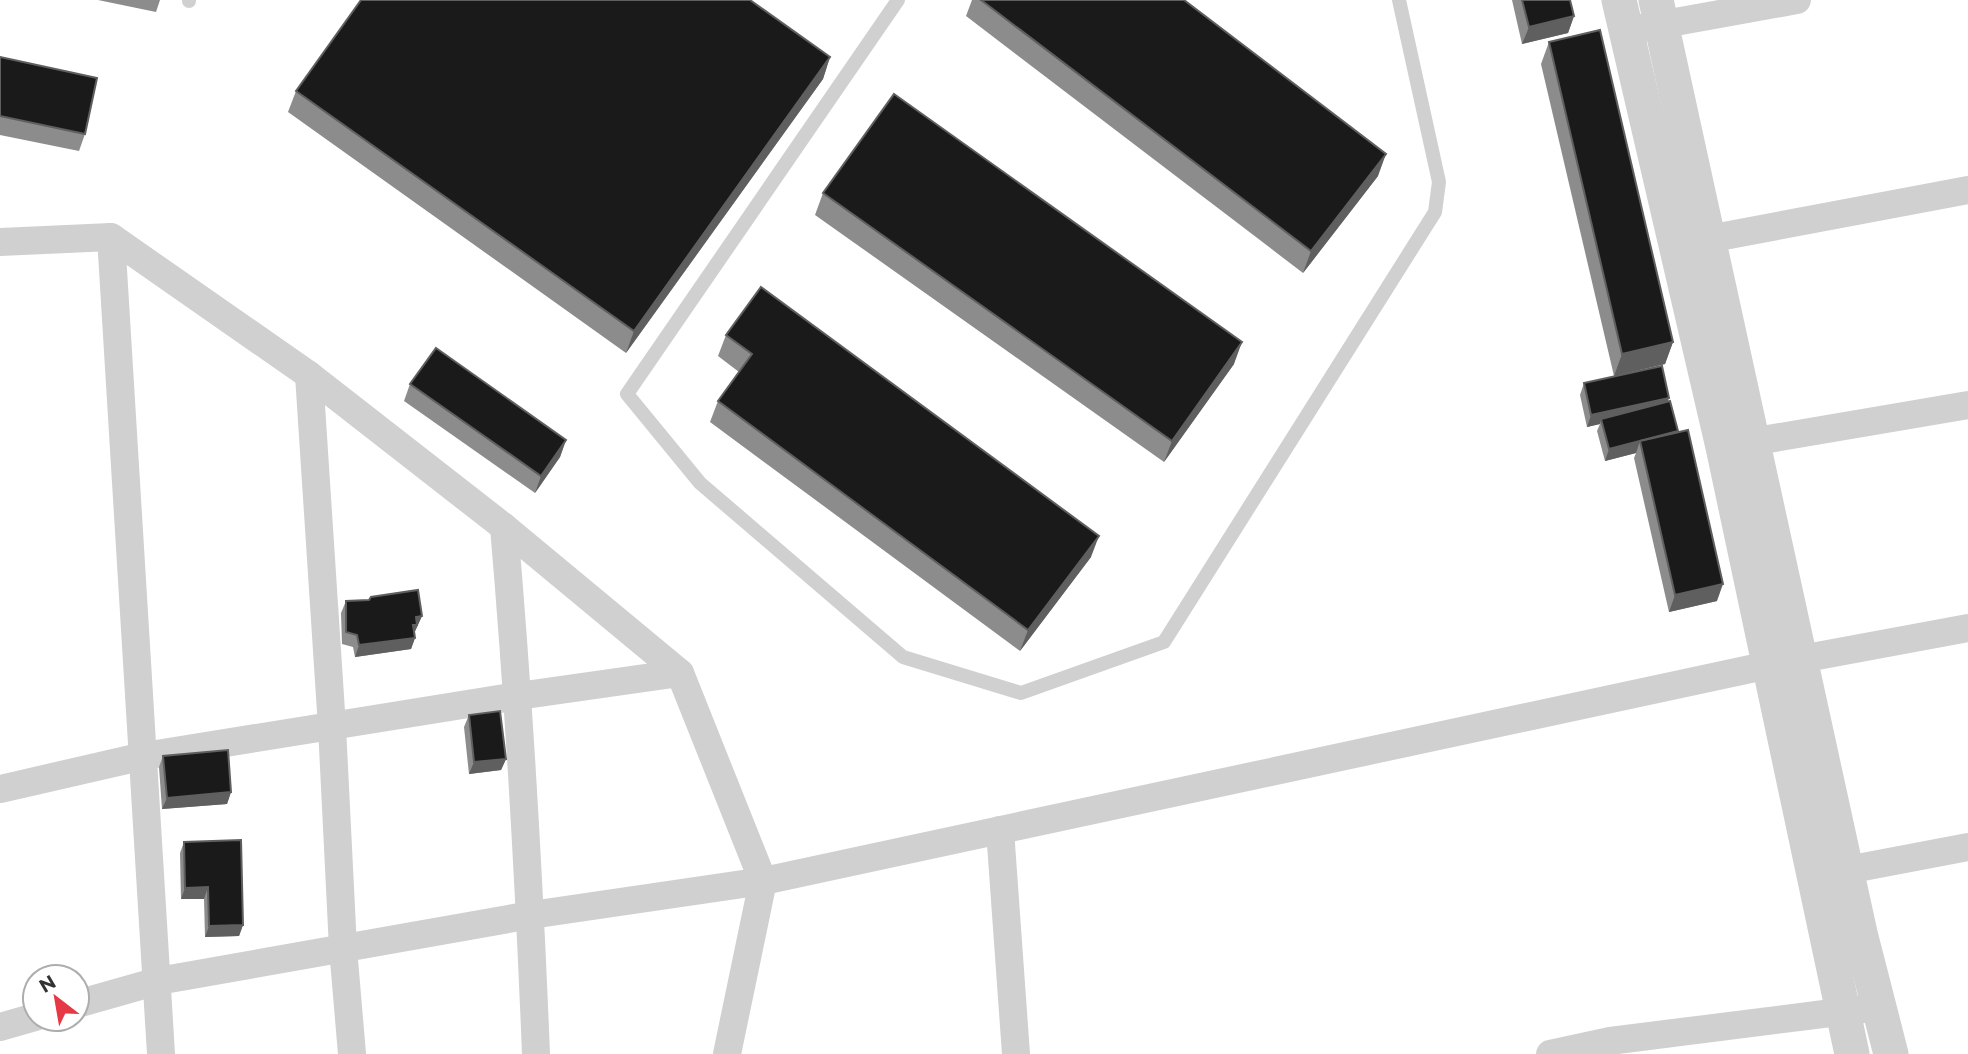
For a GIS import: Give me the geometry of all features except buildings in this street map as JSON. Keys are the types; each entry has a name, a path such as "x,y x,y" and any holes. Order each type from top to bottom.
{"street":[{"path":"1797,0 1623,16 1692,240 1738,444 1830,873 1842,1013 1852,1054"},
{"path":"1659,12 1692,240"},
{"path":"1692,240 1968,190"},
{"path":"0,242 111,237 309,375 504,527 680,673 763,881 727,1054"},
{"path":"111,237 161,1054"},
{"path":"309,375 332,727 343,948 352,1054"},
{"path":"1738,444 1968,405"},
{"path":"504,527 518,696 536,1054"},
{"path":"91,1000 158,981 343,948 531,915 763,881 1785,662 1968,628"},
{"path":"0,789 144,756 680,673"},
{"path":"1000,830 1016,1054"},
{"path":"1830,873 1968,847"},
{"path":"1830,873 1860,933 1892,1054"},
{"path":"1550,1054 1612,1048 1842,1013 1878,1005"},
{"path":"0,1027 21,1021"}],"lane":[{"path":"898,0 627,394 700,483 903,657 1021,693 1164,642 1435,212 1439,182 1399,0"}]}
